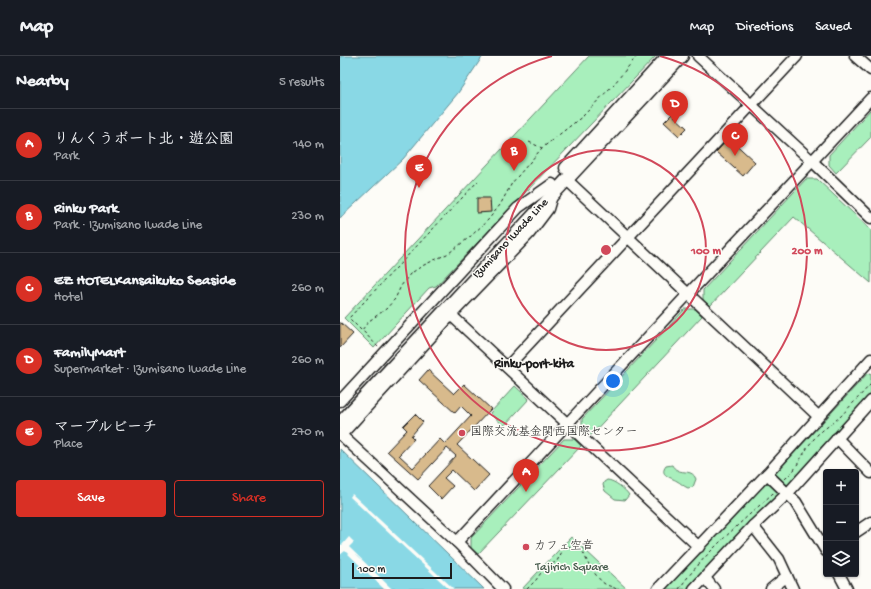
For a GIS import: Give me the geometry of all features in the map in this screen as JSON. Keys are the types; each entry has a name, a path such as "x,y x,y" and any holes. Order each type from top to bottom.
{"main road":[{"name":"Izumisano Iwade Line","path":"341,425 552,189 668,56"},
{"name":"Izumisano Iwade Line","path":"552,189 567,180 682,56"}],"street":[{"path":"698,56 871,218"},
{"path":"507,368 797,56"},
{"path":"855,56 871,70"},
{"path":"457,542 566,423 871,98"},
{"path":"567,180 818,416"},
{"path":"503,589 341,425 451,315 529,234 548,209 552,189"},
{"path":"340,401 518,208 552,189"},
{"path":"451,315 699,547"},
{"path":"658,589 767,474 818,416 870,363"},
{"path":"694,589 753,526 788,493 871,401"},
{"path":"837,438 871,473"},
{"path":"767,474 796,502 823,546"},
{"path":"859,530 871,522"},
{"path":"753,526 779,559 793,589"},
{"path":"771,589 787,576"},
{"path":"841,577 847,589"},
{"path":"705,578 714,589"}],"path":[{"path":"362,330 369,321 386,309 395,299 401,286 410,274 422,266 449,253 471,236 488,220 500,205 512,183 542,148 583,116 614,84 637,56"},
{"path":"529,142 542,148"},
{"path":"378,347 349,318 478,180"},
{"path":"782,482 794,470 809,445 818,434 840,417 871,384"},
{"path":"679,589 702,559 723,538 773,493 777,497"},
{"path":"527,589 543,570 557,561 564,548 572,546 582,550 590,566 607,585 616,589"}],"green space":[{"path":"589,56 656,56 436,286 429,288 374,348 344,318"},
{"path":"871,109 871,137 836,173 829,165 829,155"},
{"path":"806,179 817,179 871,230 871,283 794,217 710,306 703,300 703,290"},
{"path":"685,309 695,309 702,316 590,436 582,429 582,419"},
{"path":"871,373 871,394 845,424 823,445 789,486 785,486 775,476 775,474 867,374"},
{"path":"515,386 529,399 504,426 490,413"},
{"path":"564,439 574,439 581,446 478,554 471,548 471,538"},
{"path":"672,465 677,470 690,473 694,476 696,479 693,487 688,488 665,474 664,469 666,466"},
{"path":"607,480 616,483 623,488 629,495 625,500 615,499 605,491 603,485"},
{"path":"768,481 782,494 690,589 664,589"},
{"name":"Tajirich Square","path":"571,537 627,589 522,589"}],"water":[{"path":"340,56 483,56 458,93 403,159 340,218"},
{"path":"340,449 484,589 340,589"}],"pier":[{"path":"352,494 454,589 449,589 350,497"},
{"path":"349,537 354,542 349,547 392,589 384,589 345,551 340,555 340,544 342,545"}],"building":[{"path":"672,114 687,128 679,136 664,122"},
{"path":"729,138 755,162 743,176 716,152"},
{"path":"477,198 490,198 491,212 477,213"},
{"path":"340,322 353,334 340,348"},
{"name":"国際交流基金関西国際センター","path":"428,370 454,394 464,384 491,409 457,445 489,475 474,491 452,470 444,478 453,486 441,499 428,486 456,456 447,448 418,479 387,451 407,430 403,426 415,414 423,422 411,436 414,439 399,455 413,468 440,439 445,444 471,416 461,406 455,413 419,380"}],"place":[{"name":"FamilyMart","path":"675,124"},
{"name":"EZ HOTELKansaikuko Seaside","path":"735,156"},
{"name":"Rinku Park","path":"514,171"},
{"name":"マーブルビーチ","path":"419,188"},
{"name":"国際交流基金関西国際センター","path":"462,433"},
{"name":"りんくうポート北・遊公園","path":"526,492"},
{"name":"カフェ空音","path":"526,547"}],"district":[{"name":"Rinku-port-kita","path":"534,364"}]}
